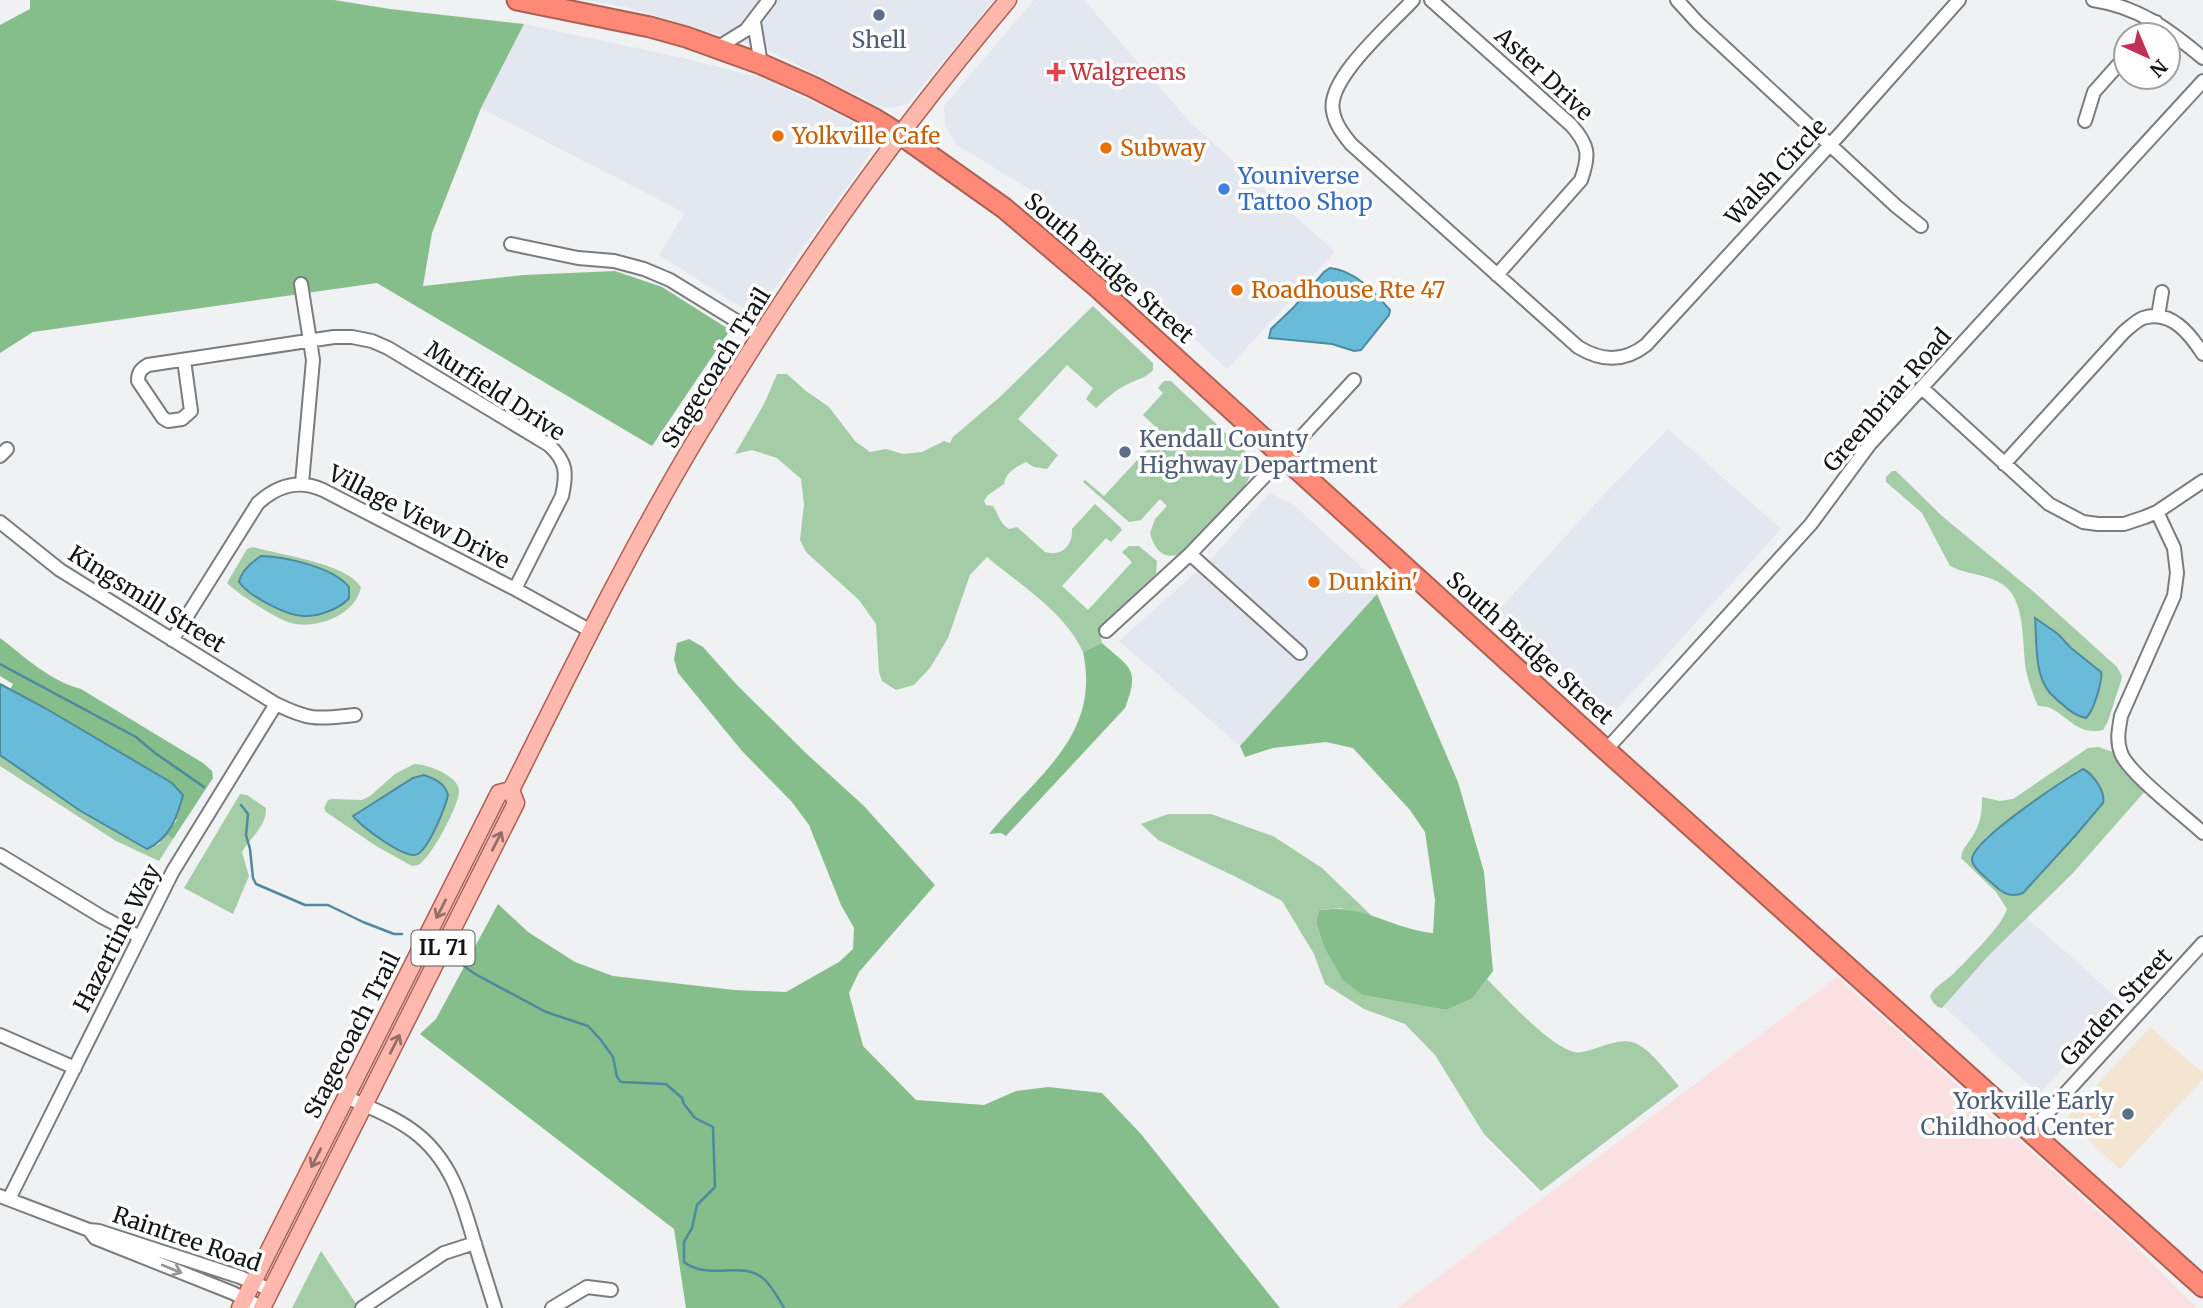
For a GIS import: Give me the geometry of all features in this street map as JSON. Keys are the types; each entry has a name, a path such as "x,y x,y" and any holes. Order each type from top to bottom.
{"highway":[{"name":"South Bridge Street","path":"517,0 638,25 761,64 837,99 901,135 1023,223 2203,1287"}],"main road":[{"name":"Stagecoach Trail","path":"262,1308 516,803 511,790 591,631 696,440 815,254 901,135 1008,0"},
{"name":"Stagecoach Trail","path":"243,1303 499,793 511,790"}],"street":[{"path":"717,48 754,22 769,0"},
{"name":"Walsh Circle","path":"1413,0 1344,75 1327,110 1351,144 1578,347 1614,364 1646,345 1959,0"},
{"name":"Aster Drive","path":"1431,0 1571,125 1582,137 1592,155 1581,180 1497,275"},
{"path":"1677,0 1698,23 1921,226"},
{"path":"2093,0 2135,10 2154,21"},
{"path":"754,22 761,64"},
{"path":"2182,40 2203,58"},
{"path":"2085,121 2094,92 2112,72"},
{"name":"Greenbriar Road","path":"1606,750 1811,524 1870,444 2203,81"},
{"path":"511,244 578,258 614,261 644,269 670,280 761,336"},
{"path":"302,284 313,360 302,483"},
{"path":"2158,316 2162,292"},
{"path":"2004,464 2124,332 2143,318 2158,316 2177,323 2189,333 2203,354"},
{"name":"Murfield Drive","path":"311,340 352,337 372,341 549,445 559,455 565,468 566,480 562,496 515,589"},
{"path":"184,360 191,411 182,419 168,421 163,418 138,381 141,369 148,365 311,340"},
{"path":"1106,631 1190,554 1354,380"},
{"path":"1922,388 2049,503 2083,522 2124,524 2157,512 2203,481"},
{"name":"Village View Drive","path":"172,640 258,503 278,489 302,483 323,490 591,631"},
{"path":"2157,512 2174,548 2177,573 2174,596 2121,716 2117,736 2121,755 2136,773 2203,833"},
{"name":"Kingsmill Street","path":"0,522 60,569 276,704 297,715 317,719 355,715"},
{"path":"1190,554 1300,653"},
{"name":"Hazertine Way","path":"5,1197 75,1068 187,847 276,704"},
{"path":"0,855 105,919 140,937"},
{"name":"Garden Street","path":"2031,1131 2203,943"},
{"path":"0,1035 75,1068"},
{"path":"346,1097 402,1124 431,1146 451,1173 495,1308"},
{"name":"Raintree Road","path":"5,1197 89,1230 100,1231 271,1290"},
{"name":"Raintree Road","path":"89,1230 95,1238 243,1303 262,1308"},
{"path":"362,1308 444,1252 475,1243"},
{"path":"552,1308 587,1287 611,1290"}],"shaded area":[{"path":"585,0 994,0 908,104 889,108 878,106 764,48 626,7"},
{"path":"1034,0 1084,0 1190,122 1335,252 1227,369 1039,195 957,145 945,126 944,106"},
{"path":"524,24 766,79 865,128 871,152 755,316 659,255 685,213 481,108"},
{"path":"1668,429 1781,529 1611,716 1497,612 1605,493"},
{"path":"1270,493 1294,505 1383,587 1240,746 1119,641 1212,558"},
{"path":"2025,916 2123,1003 2039,1094 1942,1005"},
{"path":"1837,977 2123,1234 2197,1308 1397,1308"},
{"name":"Yorkville Early Childhood Center","path":"2150,1027 2203,1073 2203,1079 2120,1169 2068,1121 2069,1115"}],"green space":[{"path":"30,0 334,0 524,24 481,108 432,233 423,286 524,275 615,271 662,287 730,330 652,446 377,283 33,332 0,353 0,25 30,9"},
{"path":"1093,306 1153,363 1153,370 1145,377 1119,389 1096,408 1086,399 1093,388 1067,365 1018,419 1058,455 1047,469 1034,467 1026,462 1015,468 1009,473 1004,484 984,501 986,505 993,506 1006,527 1017,527 1045,552 1057,553 1065,548 1071,540 1072,529 1095,504 1120,527 1122,530 1111,542 1106,538 1062,586 1088,610 1132,562 1122,552 1129,546 1139,546 1157,561 1156,574 1100,626 1102,643 1083,652 1075,637 1053,611 987,557 970,575 948,638 930,668 914,685 896,690 882,681 879,672 876,624 859,600 806,552 800,540 804,504 801,479 777,458 752,450 735,454 764,404 777,374 787,374 829,407 855,441 870,452 886,449 903,454 922,452 944,441 950,443 953,437 1001,396"},
{"path":"1164,381 1171,381 1251,457 1243,467 1250,476 1236,498 1177,555 1171,556 1159,551 1150,533 1155,519 1167,506 1160,499 1141,520 1129,522 1083,482 1085,480 1104,496 1163,434 1143,415 1163,393 1158,388"},
{"path":"1896,471 1942,516 2034,592 2117,667 2122,676 2121,681 2103,730 2083,729 2055,710 2038,706 2026,670 2020,615 2012,595 2000,583 1950,566 1922,513 1886,482 1886,477","holes":["2035,619 2101,672 2099,691 2077,716 2054,695 2042,674"]},
{"path":"253,547 295,557 341,572 361,587 358,597 343,613 323,622 301,625 285,621 227,583 247,549","holes":["254,560 297,561 341,579 347,602 322,613 240,577"]},
{"path":"1377,594 1458,782 1484,872 1493,971 1472,999 1446,1010 1362,995 1343,980 1325,949 1316,923 1319,910 1338,909 1433,933 1435,900 1425,832 1410,810 1353,748 1326,742 1273,748 1245,757 1240,746"},
{"path":"0,638 48,674 81,689 212,771 213,778 173,839 166,834 177,820 45,708 10,690 13,684 0,676"},
{"path":"689,639 703,647 737,685 863,805 935,885 859,972 849,993 863,1046 916,1100 984,1105 1016,1091 1048,1087 1102,1093 1141,1134 1280,1308 686,1308 674,1229 420,1034 436,1019 498,904 528,932 575,962 613,976 734,990 786,992 839,962 853,949 854,928 841,905 809,825 792,802 742,751 678,673 674,659 677,643"},
{"path":"1102,643 1130,670 1132,685 1125,708 1006,836 1001,833 989,834 1044,773 1074,731 1083,708 1086,682 1083,652"},
{"path":"2098,747 2113,752 2127,773 2146,790 2073,873 1989,955 1942,1008 1937,1006 1930,996 1932,992 1984,942 2007,909 1996,892 1961,858 1979,824 1982,797 2000,801 2013,799 2088,748","holes":["2055,788 2103,803 2023,893 2013,895 1998,889 1985,838"]},
{"path":"0,755 79,810 147,849 159,844 166,834 173,839 159,861 116,841 0,766"},
{"path":"414,764 426,766 447,775 459,790 445,828 427,857 417,865 412,866 376,846 324,808 328,800 332,799 362,800 395,774","holes":["424,775 447,789 413,855 381,840 355,820 356,813 413,778"]},
{"path":"240,794 247,795 266,808 266,814 261,826 242,852 249,876 233,914 184,888"},
{"path":"1168,814 1211,814 1273,836 1322,868 1372,916 1340,908 1319,910 1316,923 1325,949 1343,979 1362,995 1446,1010 1472,999 1487,979 1528,1020 1564,1048 1580,1052 1618,1042 1633,1042 1649,1052 1679,1086 1541,1191 1484,1134 1435,1055 1405,1024 1364,1009 1325,984 1314,954 1282,901 1158,840 1141,824"},
{"path":"321,1251 359,1308 292,1308"}],"water":[{"path":"1330,268 1356,278 1390,310 1389,315 1361,350 1354,351 1332,344 1269,338 1271,329"},
{"path":"261,556 296,561 332,574 349,587 349,598 328,612 315,615 295,615 277,608 259,599 239,582 244,571"},
{"path":"2035,618 2058,634 2101,672 2097,696 2086,718 2067,709 2045,686 2037,657"},
{"path":"0,684 172,783 183,795 175,820 161,840 147,849 79,810 0,755"},
{"path":"2083,769 2098,784 2103,794 2103,803 2023,893 2011,895 2000,890 1975,868 1972,861 1975,852 2001,826"},
{"path":"424,775 442,784 448,795 432,835 418,854 412,855 394,848 353,816 413,778"}],"waterway":[{"path":"0,664 136,737 204,787"},
{"path":"241,805 248,814 246,835 256,884 305,905 328,905 363,922 394,934 402,934"},
{"path":"461,964 546,1012 588,1026 613,1057 617,1077 621,1082 666,1084 682,1098 695,1118 713,1127 715,1187 697,1205 692,1228 684,1242 684,1262 705,1270 737,1270 757,1274 769,1284 784,1308"}],"place":[{"name":"Shell","path":"879,15"},
{"name":"Walgreens","path":"1056,72"},
{"name":"Yolkville Cafe","path":"778,136"},
{"name":"Subway","path":"1106,148"},
{"name":"Youniverse Tattoo Shop","path":"1224,189"},
{"name":"Roadhouse Rte 47","path":"1237,290"},
{"name":"Kendall County Highway Department","path":"1125,452"},
{"name":"Dunkin'","path":"1314,582"},
{"name":"Yorkville Early Childhood Center","path":"2128,1114"}]}
